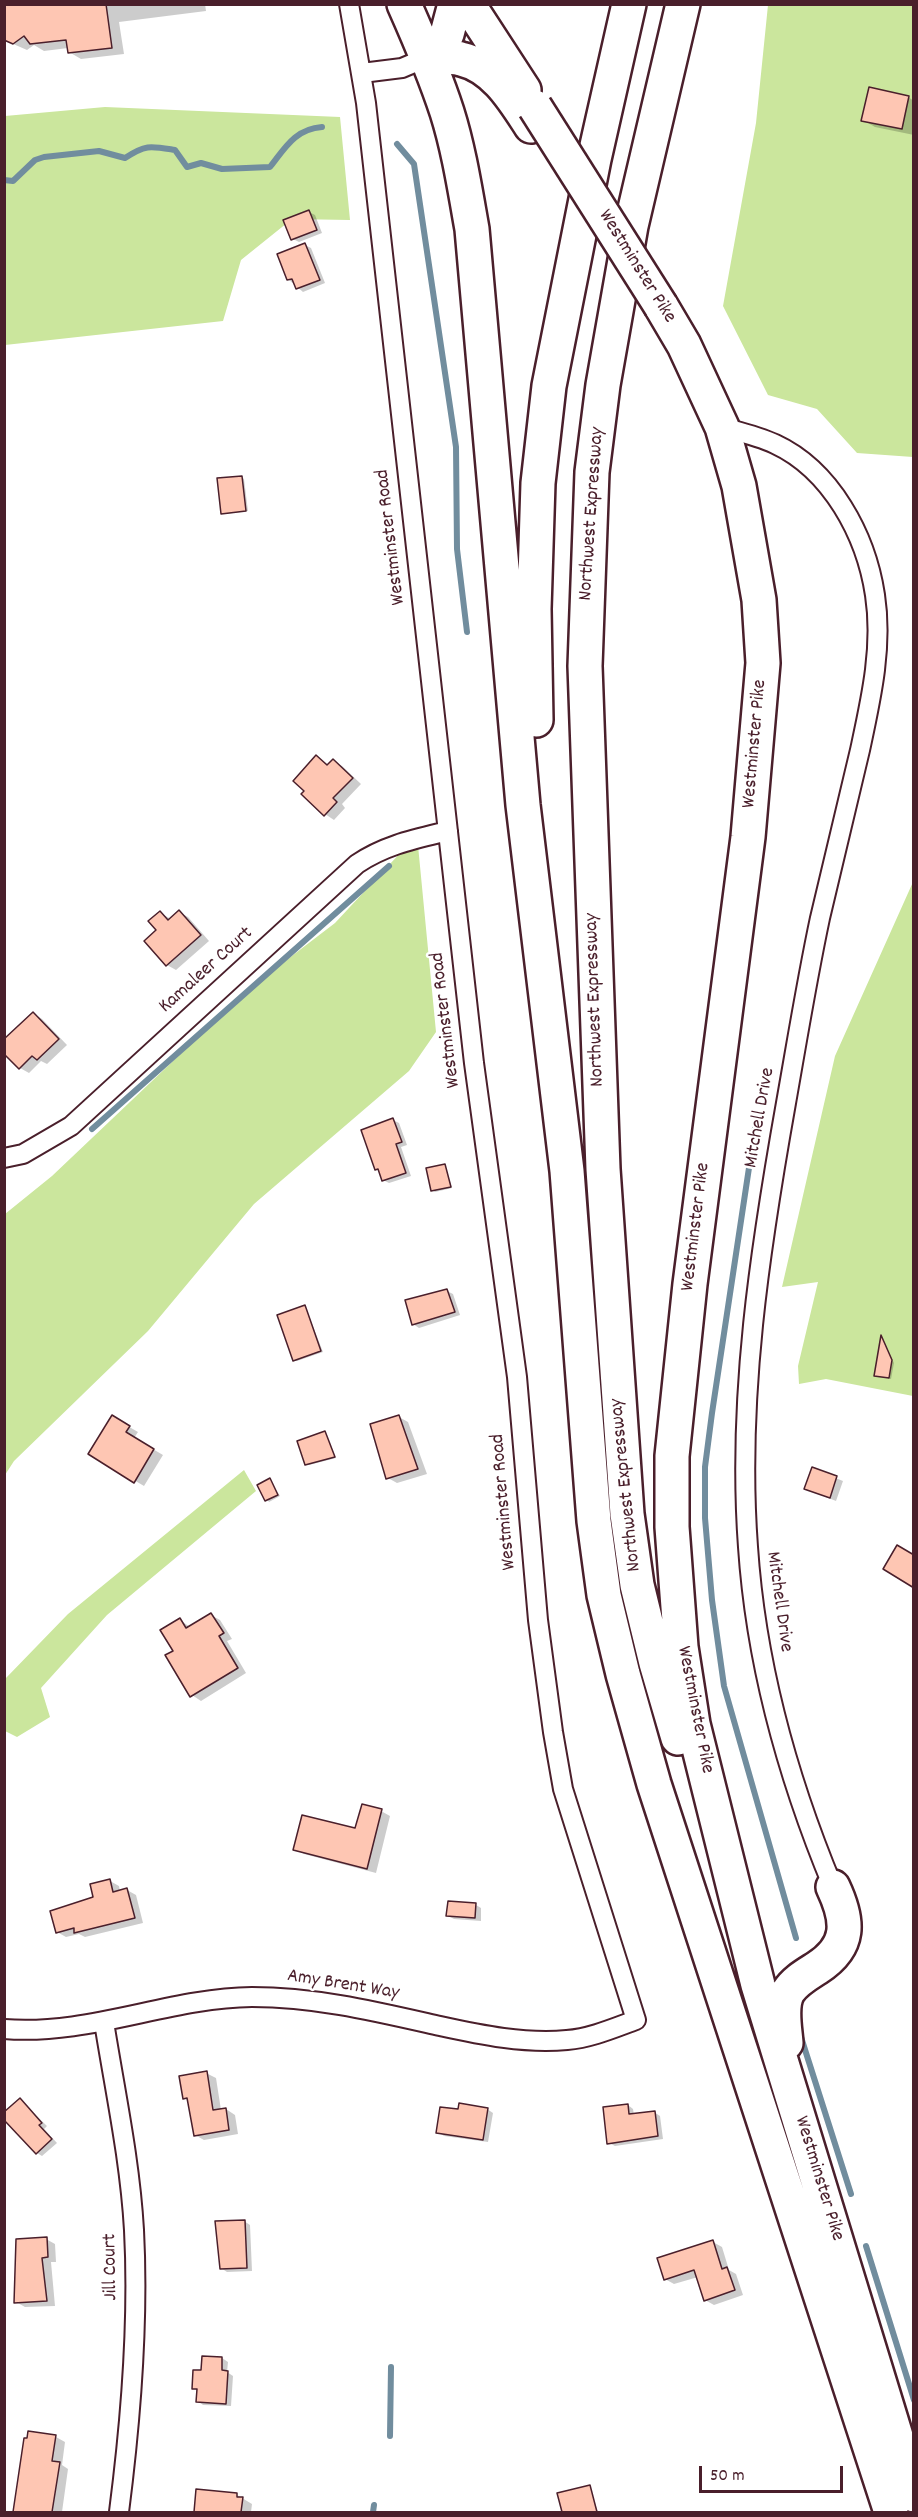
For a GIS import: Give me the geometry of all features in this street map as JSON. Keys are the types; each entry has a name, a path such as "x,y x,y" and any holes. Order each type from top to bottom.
{"highway":[{"name":"Westminster Pike","path":"404,4 428,57 450,123 472,230 523,805 567,1171 594,1521 604,1595 622,1674 661,1806 891,2512"},
{"path":"428,57 447,34 455,4"},
{"name":"Westminster Pike","path":"468,4 533,116 658,315 684,345 722,427 739,486 751,548 759,600 763,663 748,837 678,1388 672,1456 672,1527 681,1647 693,1724 758,1985 914,2495"},
{"name":"Northwest Expressway","path":"567,1171 559,1012 534,677 538,483 549,386 594,159 629,4"},
{"name":"Northwest Expressway","path":"683,4 619,286 592,472 585,666 592,915 603,1169 616,1375 627,1514 637,1585 656,1663 758,1985"},
{"path":"428,57 459,58 477,64 493,76 533,116"},
{"path":"788,2081 784,2010 787,1994 794,1984 834,1956 839,1946 846,1922 834,1887"}],"street":[{"name":"Westminster Road","path":"349,4 362,73 474,1063 517,1377 538,1620 553,1732 563,1790 636,2020"},
{"path":"362,73 402,69 428,57"},
{"name":"Mitchell Drive","path":"722,427 776,444 799,458 840,502 867,560 876,596 878,644 874,684 820,920 778,1150 748,1362 748,1546 765,1669 784,1750 801,1804 834,1887"},
{"name":"Kamaleer Court","path":"4,1158 23,1155 71,1126 357,864 375,852 392,845 448,831"},
{"name":"Amy Brent Way","path":"4,2028 54,2029 104,2022 210,1999 251,1997 334,2003 479,2034 533,2041 592,2036 636,2020"},
{"name":"Jill Court","path":"104,2022 128,2164 134,2230 133,2382 119,2512"}],"green space":[{"path":"768,5 913,5 913,457 857,453 817,409 768,395 723,306 756,123"},
{"path":"105,107 340,117 350,220 292,219 241,260 223,321 5,345 5,116"},
{"path":"417,835 436,1032 409,1071 254,1204 148,1331 14,1461 5,1475 5,1214 52,1176 250,988 335,923"},
{"path":"913,882 913,1396 826,1379 799,1384 798,1366 818,1282 782,1287 835,1056"},
{"path":"244,1470 256,1491 107,1615 41,1688 50,1717 17,1737 5,1731 5,1679 68,1614"}],"building":[{"path":"4,4 106,4 112,48 68,53 66,40 30,44 24,36 13,44 4,40"},
{"path":"869,87 909,96 902,129 861,121"},
{"path":"309,210 317,230 291,240 283,220"},
{"path":"305,243 320,280 296,289 292,279 287,280 277,254"},
{"path":"242,476 246,511 221,514 217,478"},
{"path":"316,755 327,765 333,759 353,778 333,798 337,802 324,816 301,794 304,791 293,781"},
{"path":"179,910 201,935 166,966 144,941 156,930 148,921 160,911 168,920"},
{"path":"33,1012 59,1039 37,1060 32,1056 19,1069 4,1054 4,1039"},
{"path":"393,1118 402,1142 396,1144 406,1173 382,1181 378,1169 375,1170 361,1130"},
{"path":"445,1164 451,1187 431,1191 426,1168"},
{"path":"447,1289 455,1312 412,1325 405,1300"},
{"path":"305,1305 321,1351 293,1361 277,1315"},
{"path":"881,1335 892,1360 889,1378 874,1376"},
{"path":"112,1415 130,1426 126,1432 154,1449 134,1483 88,1454"},
{"path":"399,1415 418,1469 386,1479 370,1424"},
{"path":"325,1431 335,1457 305,1465 297,1441"},
{"path":"812,1467 837,1476 830,1498 804,1489"},
{"path":"270,1478 278,1495 265,1501 257,1485"},
{"path":"897,1545 914,1555 914,1588 883,1569"},
{"path":"211,1613 224,1633 219,1636 238,1668 190,1697 165,1655 173,1651 160,1630 180,1618 186,1628"},
{"path":"362,1804 382,1809 367,1869 293,1850 302,1815 355,1828"},
{"path":"110,1879 113,1892 127,1888 135,1918 74,1933 74,1928 56,1933 50,1911 93,1897 90,1884"},
{"path":"448,1901 476,1903 475,1918 446,1916"},
{"path":"207,2071 213,2110 226,2108 229,2130 194,2136 187,2098 183,2099 179,2076"},
{"path":"20,2098 42,2123 39,2125 52,2139 36,2154 4,2120 4,2112"},
{"path":"459,2103 488,2108 483,2140 436,2133 440,2107 458,2109"},
{"path":"628,2104 629,2114 655,2111 658,2136 607,2144 603,2107"},
{"path":"245,2220 247,2268 220,2269 215,2221"},
{"path":"47,2237 48,2257 42,2258 47,2301 14,2303 16,2239"},
{"path":"713,2240 722,2269 727,2267 735,2290 704,2301 694,2270 664,2280 657,2258"},
{"path":"202,2356 222,2357 222,2370 228,2371 226,2404 196,2402 197,2389 192,2389 193,2370 201,2370"},
{"path":"28,2431 56,2435 52,2461 60,2462 52,2512 13,2512 24,2438 27,2438"},
{"path":"590,2485 597,2512 562,2512 557,2493"},
{"path":"196,2489 237,2493 237,2497 243,2497 241,2512 194,2512"}],"waterway":[{"path":"4,180 13,181 35,160 44,157 99,151 125,158 138,150 149,147 175,150 187,167 201,163 222,169 270,167 298,136 305,131 322,127"},
{"path":"397,144 414,164 456,447 457,549 467,632"},
{"path":"92,1129 389,866"},
{"path":"755,1128 705,1467 705,1518 712,1600 724,1686 796,1938"},
{"path":"800,2034 851,2194"},
{"path":"866,2246 914,2400"},
{"path":"390,2436 391,2367"},
{"path":"373,2512 374,2505"}]}
